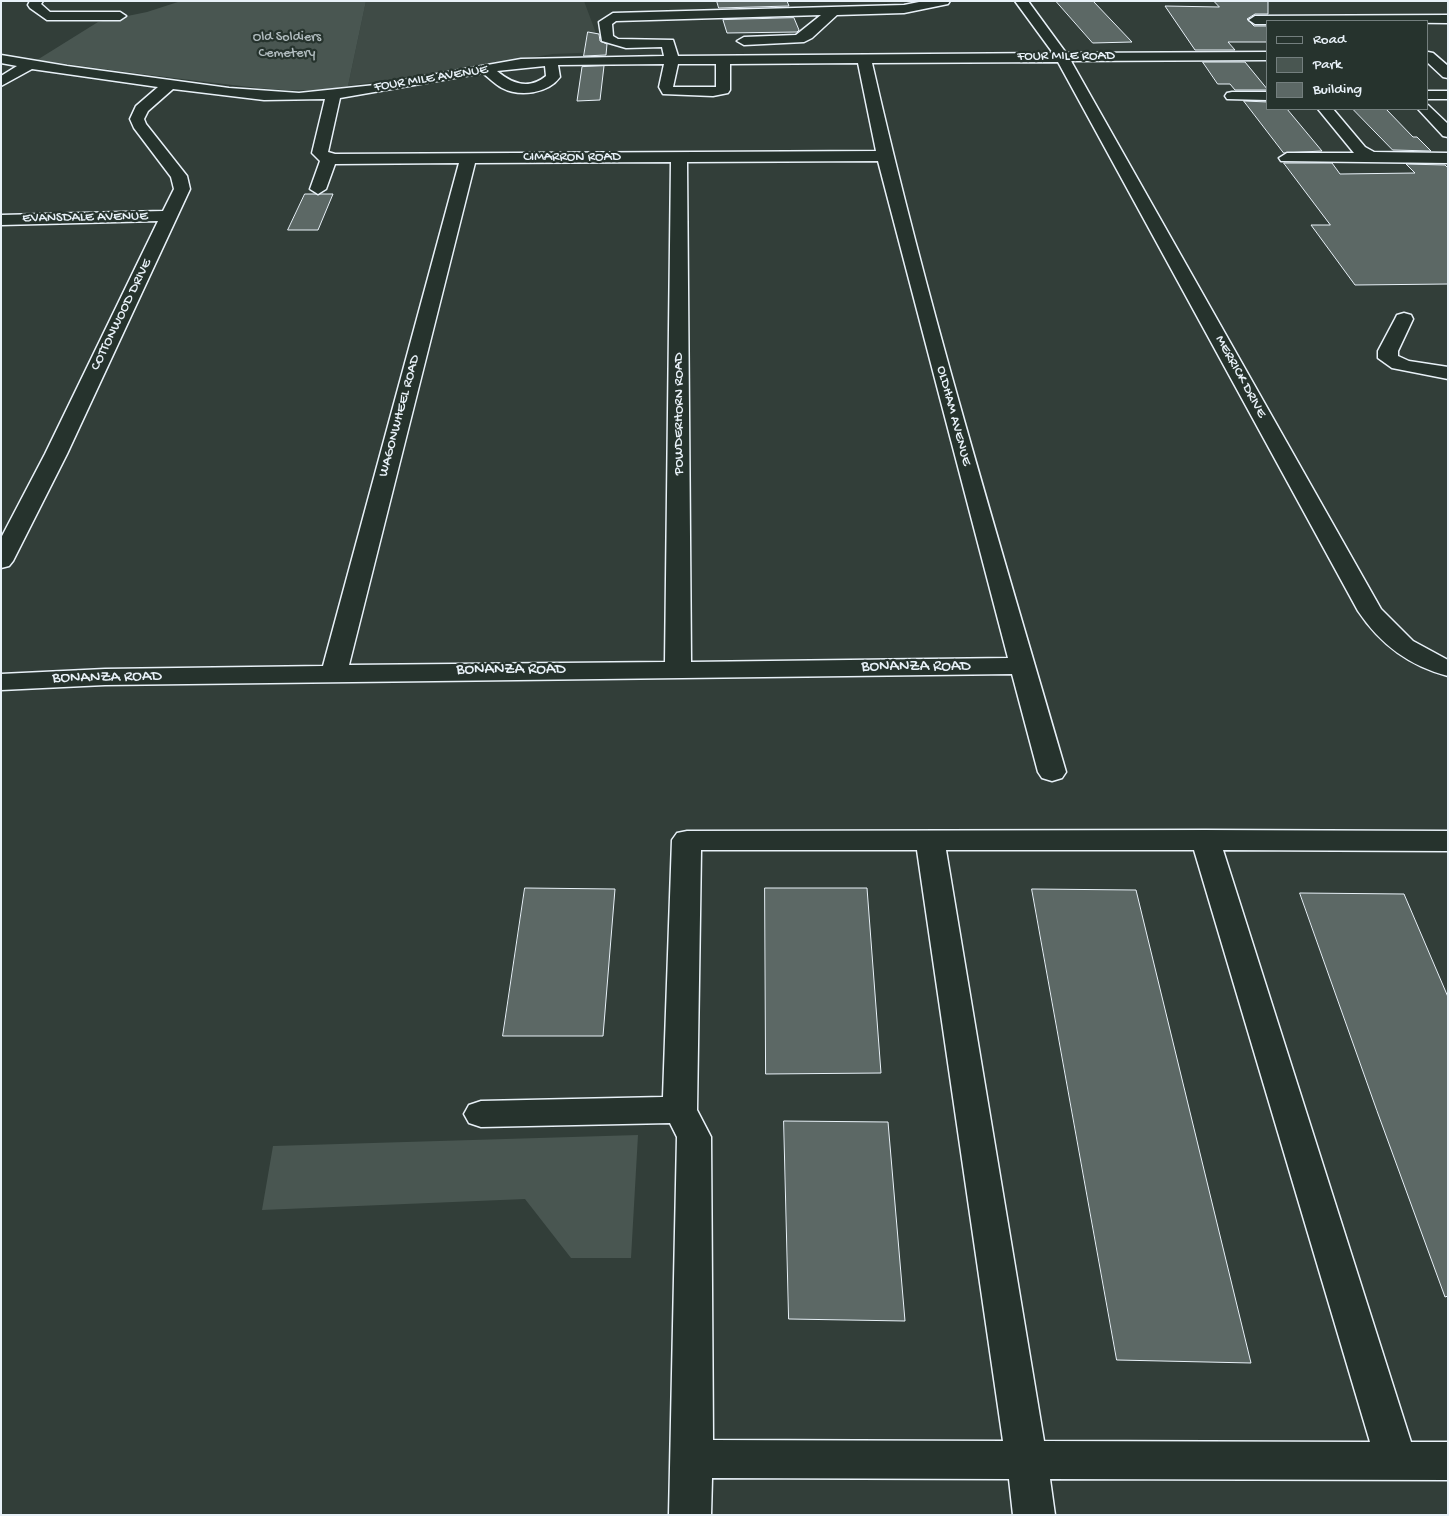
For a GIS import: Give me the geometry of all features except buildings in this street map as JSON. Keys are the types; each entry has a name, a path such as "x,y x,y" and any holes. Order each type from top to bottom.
{"street":[{"path":"36,1 34,5 47,16 120,16"},
{"path":"693,1 698,14"},
{"path":"686,42 620,43 611,41 607,37 605,22 613,17 904,9 944,1"},
{"name":"MERRICK DRIVE","path":"1021,1 1052,40 1062,57 1370,611 1383,630 1400,645 1422,658 1448,668"},
{"path":"732,41 799,39 807,35 834,10"},
{"path":"1255,20 1448,19"},
{"path":"668,43 672,59 666,86 668,91 713,92 723,90 723,59"},
{"path":"1429,56 1448,55"},
{"name":"FOUR MILE ROAD","path":"864,58 1266,56"},
{"path":"1429,57 1448,74"},
{"name":"FOUR MILE AVENUE","path":"1,59 30,65 170,84 277,96 333,95 487,69 552,61 864,58"},
{"name":"OLDHAM AVENUE","path":"864,58 885,156 964,456 1052,772"},
{"path":"487,69 509,86 537,87 546,85 553,78 552,61"},
{"path":"1,82 30,65"},
{"name":"COTTONWOOD DRIVE","path":"1,561 56,454 179,197 182,182 170,163 139,125 137,119 141,109 170,84"},
{"path":"318,189 329,158 320,153 320,149 333,95"},
{"path":"1429,96 1448,95"},
{"path":"1232,96 1266,96"},
{"path":"1326,110 1360,150 1371,158"},
{"path":"1426,110 1448,133"},
{"name":"CIMARRON ROAD","path":"329,158 468,160 885,156"},
{"name":"POWDERHORN ROAD","path":"678,669 680,537 679,158"},
{"path":"1288,158 1448,158"},
{"name":"WAGONWHEEL ROAD","path":"334,674 468,160"},
{"name":"EVANSDALE AVENUE","path":"1,220 169,216"},
{"path":"1404,319 1388,350 1388,358 1391,362 1448,372"},
{"name":"BONANZA ROAD","path":"1,682 105,677 1022,666"},
{"path":"1205,839 1396,1460"},
{"path":"690,1515 694,1137 680,1110 687,840 1205,839 1448,841"},
{"path":"930,840 1034,1515"},
{"path":"481,1114 680,1110"},
{"path":"692,1459 1448,1461"}],"shaded area":[{"path":"366,1 584,1 603,52 553,54 348,86"}],"green space":[{"name":"Old Soldiers Cemetery","path":"181,1 366,1 348,86 315,90 265,89 37,60 98,22 147,12"},
{"path":"638,1135 631,1258 571,1258 525,1199 262,1210 273,1146"}]}
